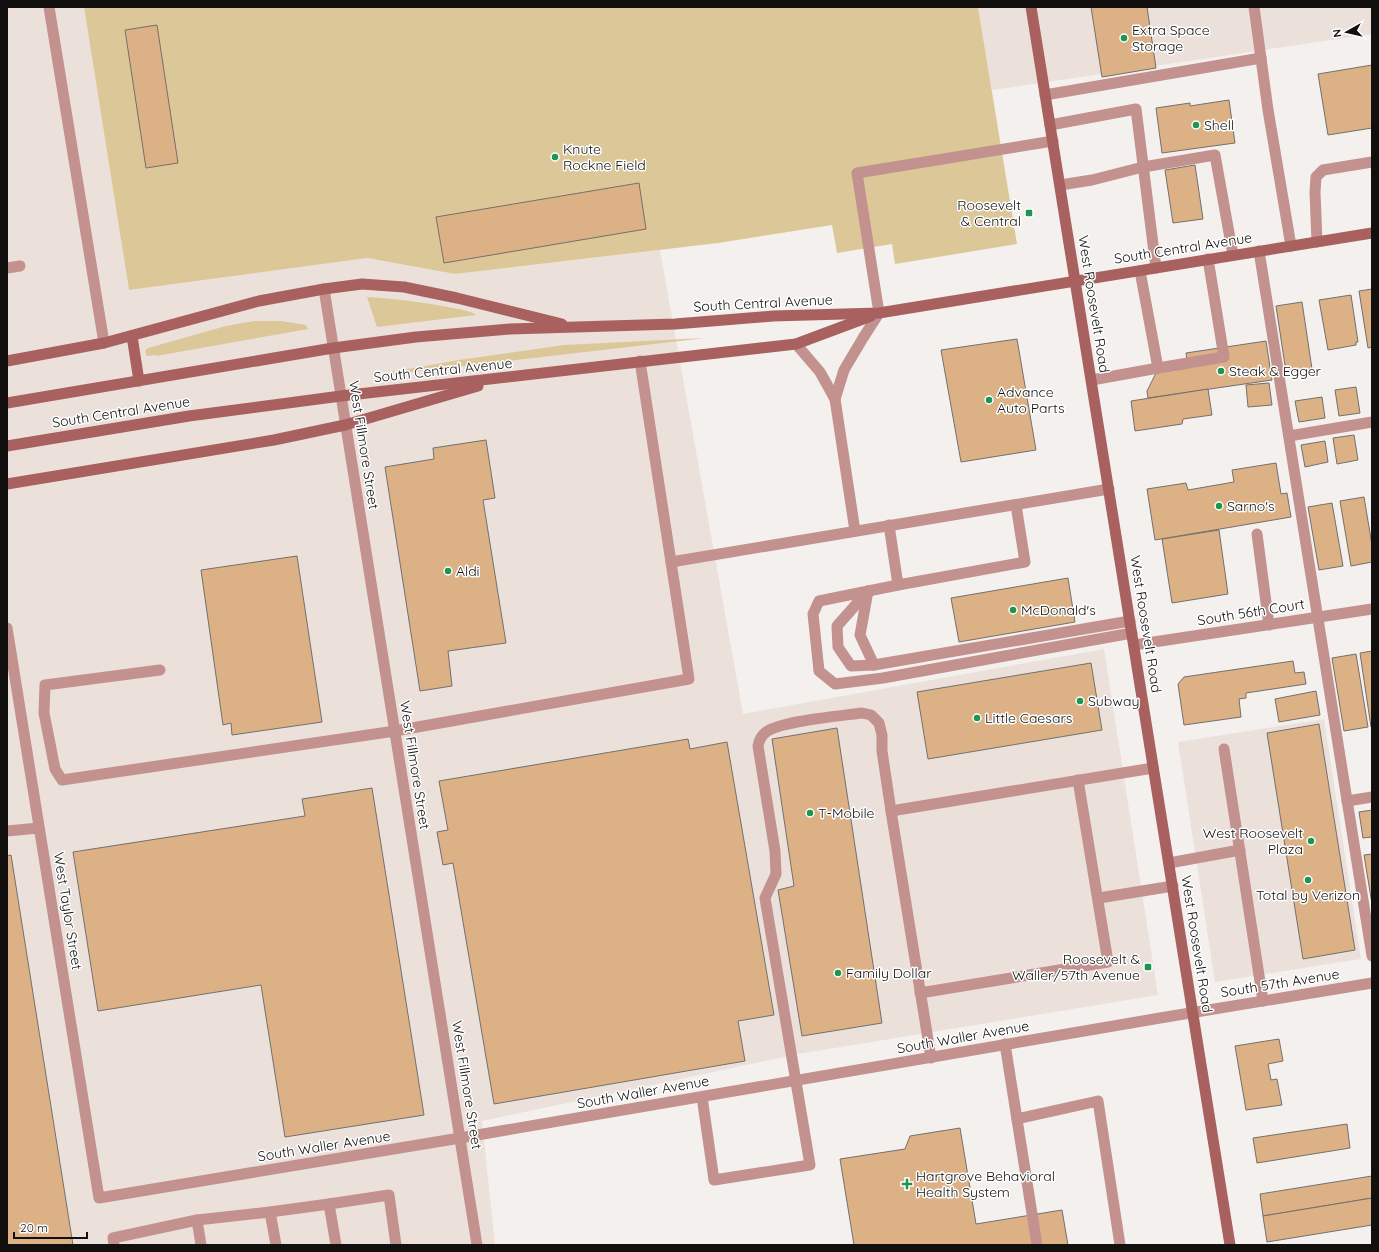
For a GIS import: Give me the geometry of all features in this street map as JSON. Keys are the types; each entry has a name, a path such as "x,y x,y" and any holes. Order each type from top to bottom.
{"main road":[{"name":"West Roosevelt Road","path":"1031,7 1230,1245"},
{"name":"South Central Avenue","path":"7,403 333,348 416,336 573,326 675,324 773,316 879,313 1372,233"},
{"path":"7,361 104,343 259,301 324,289 362,284 404,287 573,326"},
{"name":"South Central Avenue","path":"7,446 189,416 341,396 796,344 879,313"},
{"path":"132,336 139,381"},
{"path":"7,484 274,440 345,425 508,378"}],"street":[{"path":"50,7 104,343"},
{"path":"1254,7 1268,110 1291,246"},
{"path":"1045,95 1261,58"},
{"path":"1050,124 1136,109 1156,268"},
{"path":"835,399 844,370 862,338 879,313 857,173 1053,141"},
{"path":"1060,186 1143,168 1215,155 1234,255"},
{"path":"1317,242 1315,192 1316,177 1323,170 1372,162"},
{"path":"1259,251 1372,956"},
{"path":"1092,380 1224,357 1208,259"},
{"path":"7,268 20,266"},
{"path":"1140,270 1158,368"},
{"name":"West Fillmore Street","path":"324,289 477,1245"},
{"path":"796,344 820,372 835,399 854,531"},
{"path":"160,670 45,685 44,713 55,769 62,780 394,731 689,679 640,361"},
{"path":"1289,436 1372,422"},
{"path":"671,562 1109,489"},
{"path":"1016,505 1025,562 819,601 813,614 819,671 835,684 883,678 1132,633"},
{"path":"889,525 898,585"},
{"path":"1257,534 1270,625"},
{"path":"868,591 860,635 874,665"},
{"path":"868,591 837,626 838,647 851,666 874,665 1130,621"},
{"name":"South 56th Court","path":"1134,645 1372,609"},
{"name":"West Taylor Street","path":"7,628 10,667 39,828 99,1198"},
{"path":"702,1097 714,1180 810,1165 765,898 776,874 775,851 758,746 760,739 766,732 782,725 862,713 871,715 879,723 882,735 882,751 891,811 931,1058"},
{"path":"1224,749 1263,1001"},
{"path":"891,811 1154,768"},
{"path":"920,993 1108,962 1099,898 1078,780"},
{"path":"1347,801 1372,797"},
{"path":"7,831 39,828"},
{"path":"1169,862 1240,850"},
{"path":"1099,898 1173,886"},
{"name":"South 57th Avenue","path":"1193,1012 1372,983"},
{"name":"South Waller Avenue","path":"99,1198 702,1097 1193,1012"},
{"path":"1005,1044 1037,1245"},
{"path":"1017,1118 1098,1101 1120,1245"},
{"path":"114,1245 113,1238 197,1220 389,1196 396,1245"},
{"path":"329,1204 336,1245"},
{"path":"270,1212 276,1245"},
{"path":"197,1220 201,1245"}],"shaded area":[{"path":"7,7 84,7 129,290 367,258 455,274 660,250 743,714 1104,649 1158,995 798,1054 482,1121 495,1245 7,1245"},
{"name":"Knute Rockne Field","path":"84,7 978,7 1017,244 895,264 892,244 837,253 832,225 718,243 455,274 367,258 129,290"},
{"path":"978,7 1372,7 1372,34 992,90"},
{"path":"367,297 431,304 471,312 476,315 377,327"},
{"path":"254,321 281,321 306,325 308,329 156,356 147,356 145,351 148,348 226,326"},
{"path":"705,338 378,376 391,372 459,360 564,345"},
{"name":"West Roosevelt Plaza","path":"1324,719 1361,959 1215,982 1178,742"}],"building":[{"name":"Extra Space Storage","path":"1091,7 1147,7 1156,68 1102,77"},
{"path":"157,25 178,163 146,168 125,30"},
{"path":"1372,65 1372,128 1328,135 1318,74"},
{"name":"Shell","path":"1229,100 1235,143 1162,153 1156,108 1190,103 1190,106"},
{"name":"Shell","path":"1195,165 1203,219 1173,223 1165,170"},
{"path":"639,183 646,229 444,263 436,217"},
{"path":"1372,289 1372,347 1368,348 1359,291"},
{"path":"1351,295 1358,342 1356,342 1356,345 1328,350 1319,300"},
{"path":"1302,302 1312,369 1286,372 1276,306"},
{"name":"Advance Auto Parts","path":"1017,339 1036,450 961,462 941,350"},
{"name":"Steak & Egger","path":"1266,341 1272,380 1148,398 1147,391 1156,373 1188,368 1186,353"},
{"path":"1269,383 1272,405 1248,407 1246,385"},
{"path":"1356,387 1360,413 1339,416 1335,390"},
{"path":"1208,389 1212,415 1183,419 1182,424 1135,431 1131,401"},
{"path":"1322,397 1325,418 1299,422 1295,401"},
{"path":"1354,435 1358,460 1337,464 1333,438"},
{"name":"Aldi","path":"486,440 495,498 483,500 506,643 448,651 452,686 420,691 385,467 434,459 433,448"},
{"path":"1325,441 1328,462 1305,467 1301,445"},
{"name":"Sarno's","path":"1276,463 1281,494 1287,493 1291,517 1155,540 1147,489 1186,483 1188,490 1234,482 1232,470"},
{"path":"1364,497 1372,545 1372,562 1351,566 1340,501"},
{"path":"1332,503 1343,566 1319,570 1308,507"},
{"path":"1219,530 1228,594 1172,603 1162,539"},
{"path":"297,556 322,722 232,735 231,723 223,725 201,570"},
{"name":"McDonald's","path":"1068,578 1075,622 959,642 951,598"},
{"path":"1372,651 1372,726 1371,727 1360,653"},
{"path":"1356,654 1368,727 1344,731 1332,658"},
{"path":"1293,661 1295,673 1304,672 1306,684 1246,693 1246,698 1239,699 1241,717 1184,725 1178,684 1184,677"},
{"path":"1091,663 1102,730 928,759 917,692"},
{"path":"1316,691 1320,715 1279,722 1275,699"},
{"name":"West Roosevelt Plaza","path":"1319,724 1355,950 1303,959 1267,733"},
{"path":"837,728 882,1023 802,1036 778,890 794,886 772,739"},
{"path":"688,739 690,749 727,742 774,1015 738,1021 745,1061 494,1104 453,863 443,865 437,832 448,830 439,781"},
{"path":"372,788 424,1115 285,1137 261,985 98,1011 73,852 305,816 302,799"},
{"path":"1372,810 1372,837 1363,838 1359,812"},
{"path":"1372,854 1372,904 1364,855"},
{"path":"11,855 73,1245 7,1245 7,856"},
{"path":"1279,1039 1283,1061 1268,1064 1271,1080 1277,1079 1282,1105 1246,1110 1235,1046"},
{"path":"1347,1124 1350,1148 1257,1163 1253,1138"},
{"name":"Hartgrove Behavioral Health System","path":"960,1128 976,1224 1062,1210 1068,1245 854,1245 840,1159 905,1149 910,1136"},
{"path":"1372,1176 1372,1198 1263,1216 1260,1194"},
{"path":"1372,1198 1372,1225 1267,1242 1263,1216"}],"place":[{"name":"Extra Space Storage","path":"1124,38"},
{"name":"Shell","path":"1196,125"},
{"name":"Knute Rockne Field","path":"555,157"},
{"name":"Roosevelt & Central","path":"1029,213"},
{"name":"Steak & Egger","path":"1221,371"},
{"name":"Advance Auto Parts","path":"989,400"},
{"name":"Sarno's","path":"1219,506"},
{"name":"Aldi","path":"448,571"},
{"name":"McDonald's","path":"1013,610"},
{"name":"Subway","path":"1080,701"},
{"name":"Little Caesars","path":"977,718"},
{"name":"T-Mobile","path":"810,813"},
{"name":"West Roosevelt Plaza","path":"1311,841"},
{"name":"Total by Verizon","path":"1308,880"},
{"name":"Roosevelt & Waller/57th Avenue","path":"1148,967"},
{"name":"Family Dollar","path":"838,973"},
{"name":"Hartgrove Behavioral Health System","path":"907,1184"}]}
